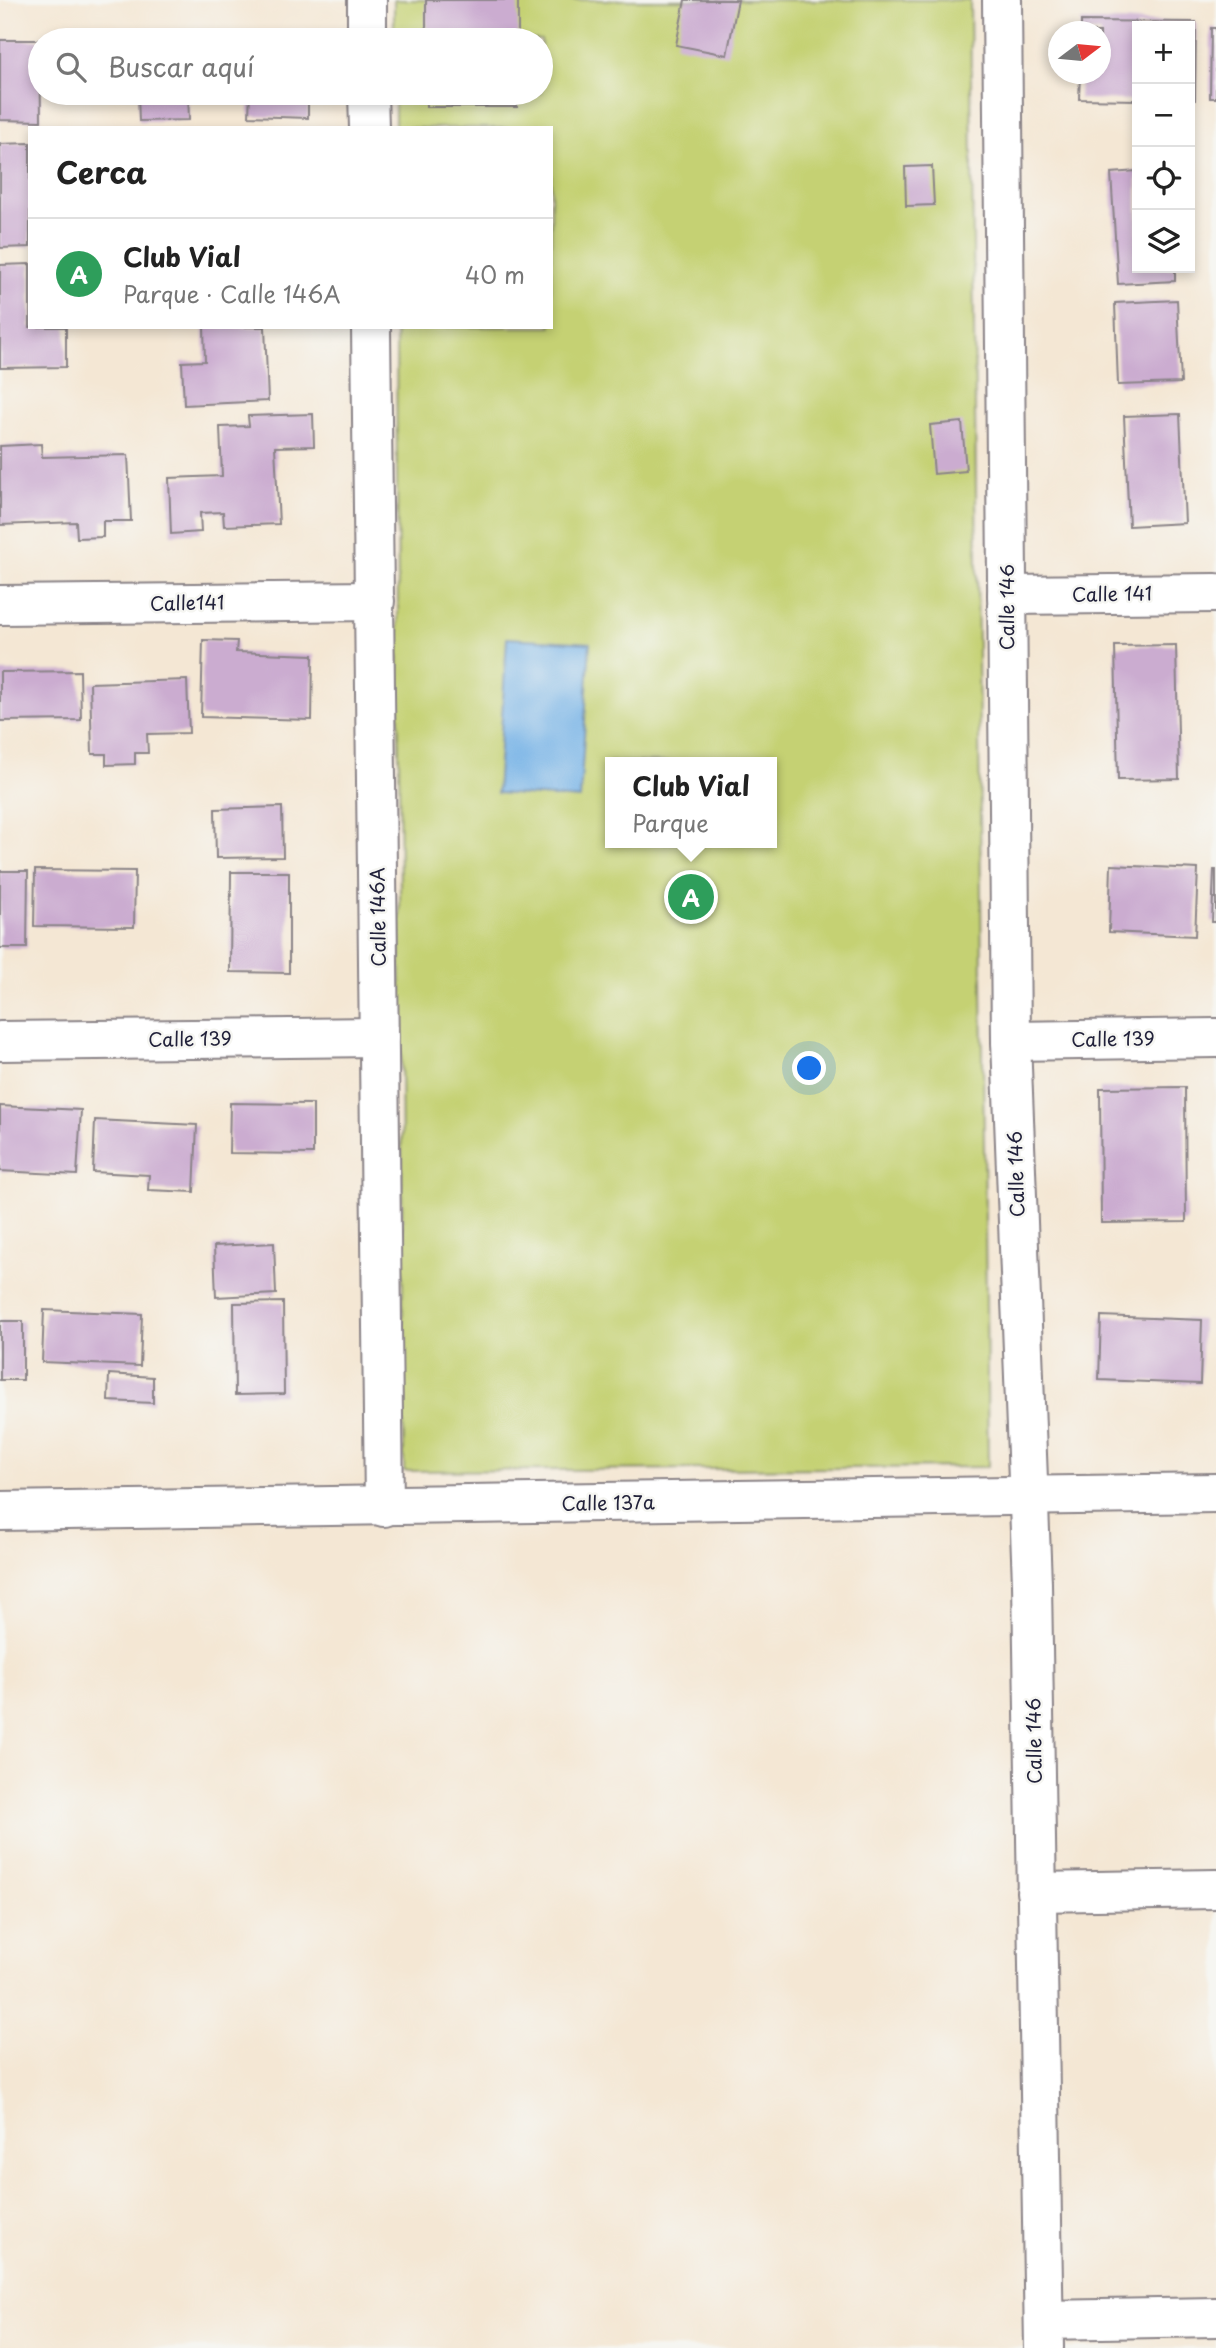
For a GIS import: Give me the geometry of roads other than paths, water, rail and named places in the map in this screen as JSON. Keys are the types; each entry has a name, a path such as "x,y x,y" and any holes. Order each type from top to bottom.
{"street":[{"path":"367,0 367,28"},
{"name":"Calle 146","path":"1002,0 1011,1041 1029,1496 1044,2334"},
{"path":"368,105 369,126"},
{"name":"Calle 146A","path":"371,329 384,1507"},
{"name":"Calle 141","path":"1007,595 1216,593"},
{"name":"Calle141","path":"0,605 375,601"},
{"name":"Calle 139","path":"0,1041 379,1037"},
{"name":"Calle 139","path":"1011,1041 1216,1038"},
{"name":"Calle 137a","path":"0,1511 1216,1493"},
{"path":"1037,1892 1216,1889"},
{"path":"1044,2334 1216,2317"}],"water":[{"path":"507,638 590,643 580,799 497,793"}],"place":[{"name":"Club Vial","path":"691,897"}]}
